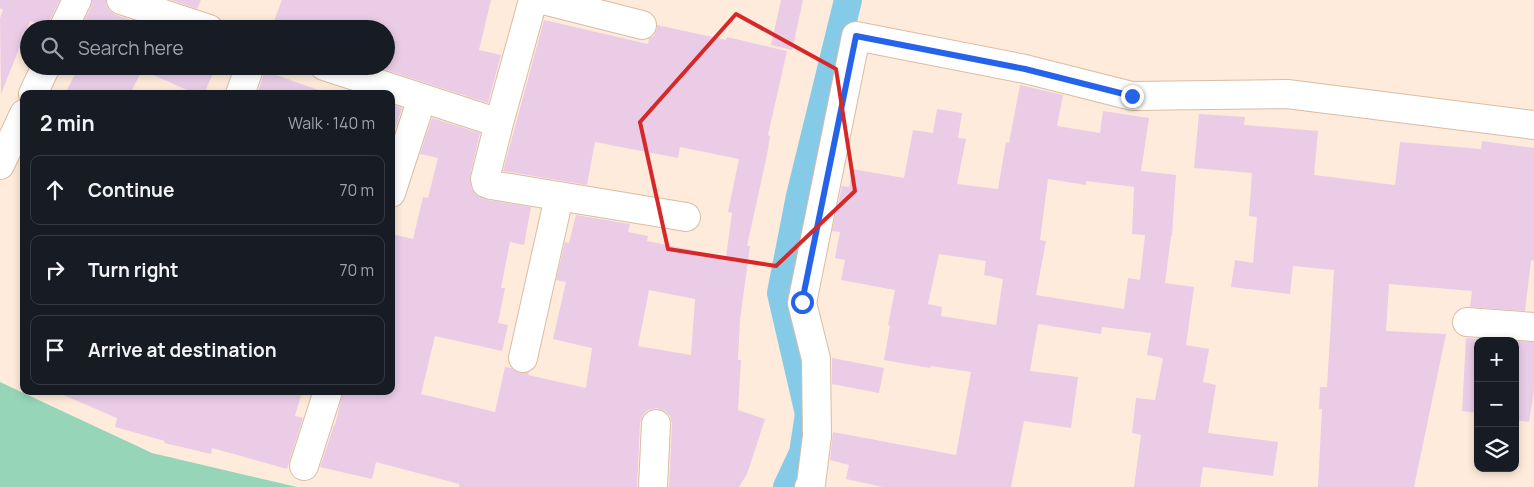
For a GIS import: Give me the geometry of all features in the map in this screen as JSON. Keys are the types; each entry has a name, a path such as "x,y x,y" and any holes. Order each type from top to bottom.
{"street":[{"path":"68,20 77,0"},
{"path":"122,0 182,20"},
{"path":"533,0 498,123 485,179 486,183 559,197 686,217"},
{"path":"542,0 642,25"},
{"path":"809,487 811,484 817,436 816,359 802,302 856,36 1025,69 1132,96 1288,94 1534,125"},
{"path":"35,90 42,75"},
{"path":"241,90 247,75"},
{"path":"352,75 498,123"},
{"path":"395,181 422,98"},
{"path":"0,165 20,122"},
{"path":"523,358 559,197"},
{"path":"1467,322 1534,327"},
{"path":"304,466 327,395"},
{"path":"653,487 656,424"}],"highlighted area":[{"path":"736,14 836,69 855,191 776,266 668,249 640,122"}],"green space":[{"path":"0,382 20,391 20,395 28,395 152,453 297,487 0,487"}],"building":[{"path":"0,0 60,0 50,20 20,20 20,46 1,94 0,18 3,10 0,8"},
{"path":"92,0 106,0 109,10 116,15 131,20 84,20 91,7"},
{"path":"171,0 201,0 197,9"},
{"path":"282,0 491,0 479,50 501,55 488,103 395,73 395,20 274,20"},
{"path":"781,0 803,0 792,50 771,45"},
{"path":"544,20 648,44 649,38 654,36 657,25 726,40 727,37 787,51 768,135 770,136 767,155 747,246 750,246 740,320 738,360 741,360 738,410 765,419 747,474 739,487 669,487 672,424 670,416 665,411 657,408 648,410 643,415 640,423 637,487 459,487 459,484 376,462 372,479 320,467 335,425 342,395 395,395 395,235 413,239 423,197 428,198 438,158 420,154 432,118 480,133 470,176 471,187 475,194 488,200 531,207 524,245 510,242 501,288 505,288 498,323 508,325 502,351 435,336 421,394 495,412 505,367 512,368 519,373 529,372 528,375 586,388 592,348 553,339 566,282 556,280 565,242 569,243 576,215 630,224 628,232 648,236 647,241 726,257 732,213 728,212 739,159 680,147 678,158 595,142 587,185 503,171","holes":["649,290 695,299 691,355 638,346"]},
{"path":"74,75 140,75 132,90 67,90"},
{"path":"153,75 212,75 206,90 187,90"},
{"path":"264,75 276,75 318,90 258,90"},
{"path":"1020,85 1063,95 1057,126 1100,133 1103,111 1149,118 1141,171 1176,175 1172,236 1165,283 1194,287 1186,345 1209,349 1203,382 1216,385 1208,433 1278,442 1273,476 1203,467 1200,487 1134,487 1141,435 1132,433 1136,398 1155,400 1163,358 1147,355 1151,333 1102,327 1101,334 1038,324 1030,371 1078,377 1071,428 1024,421 1011,487 883,487 846,479 849,465 830,460 833,432 956,455 971,372 931,366 930,368 884,360 895,290 841,280 845,260 835,258 840,232 832,231 842,186 849,187 852,169 904,178 913,130 933,133 937,109 962,113 958,138 966,139 957,184 998,189 1006,142 1009,143","holes":["1048,179 1086,185 1086,181 1134,187 1132,234 1145,235 1140,280 1128,278 1124,309 1036,295 1046,241 1040,240","939,254 986,261 984,275 1003,279 996,325 941,316 942,307 928,304"]},
{"path":"395,105 402,108 395,130"},
{"path":"1199,114 1245,117 1244,125 1318,131 1314,175 1395,185 1400,142 1481,149 1482,141 1534,148 1534,261 1531,260 1525,311 1470,307 1472,291 1389,284 1386,331 1446,334 1414,487 1318,487 1322,409 1319,409 1320,387 1327,387 1334,270 1293,266 1290,294 1231,287 1235,260 1253,263 1257,217 1249,216 1252,173 1194,168"},
{"path":"1466,338 1474,339 1474,412 1462,411"},
{"path":"1519,341 1534,342 1534,391 1529,422 1519,421"},
{"path":"832,358 884,368 879,393 832,384"},
{"path":"63,395 301,395 295,416 303,418 287,469 212,448 211,454 164,443 165,441 115,427 117,418"}],"waterway":[{"path":"787,487 803,453 809,414 781,293 800,196 848,0"}],"route":[{"path":"802,302 856,36 1025,69 1132,96"}]}
